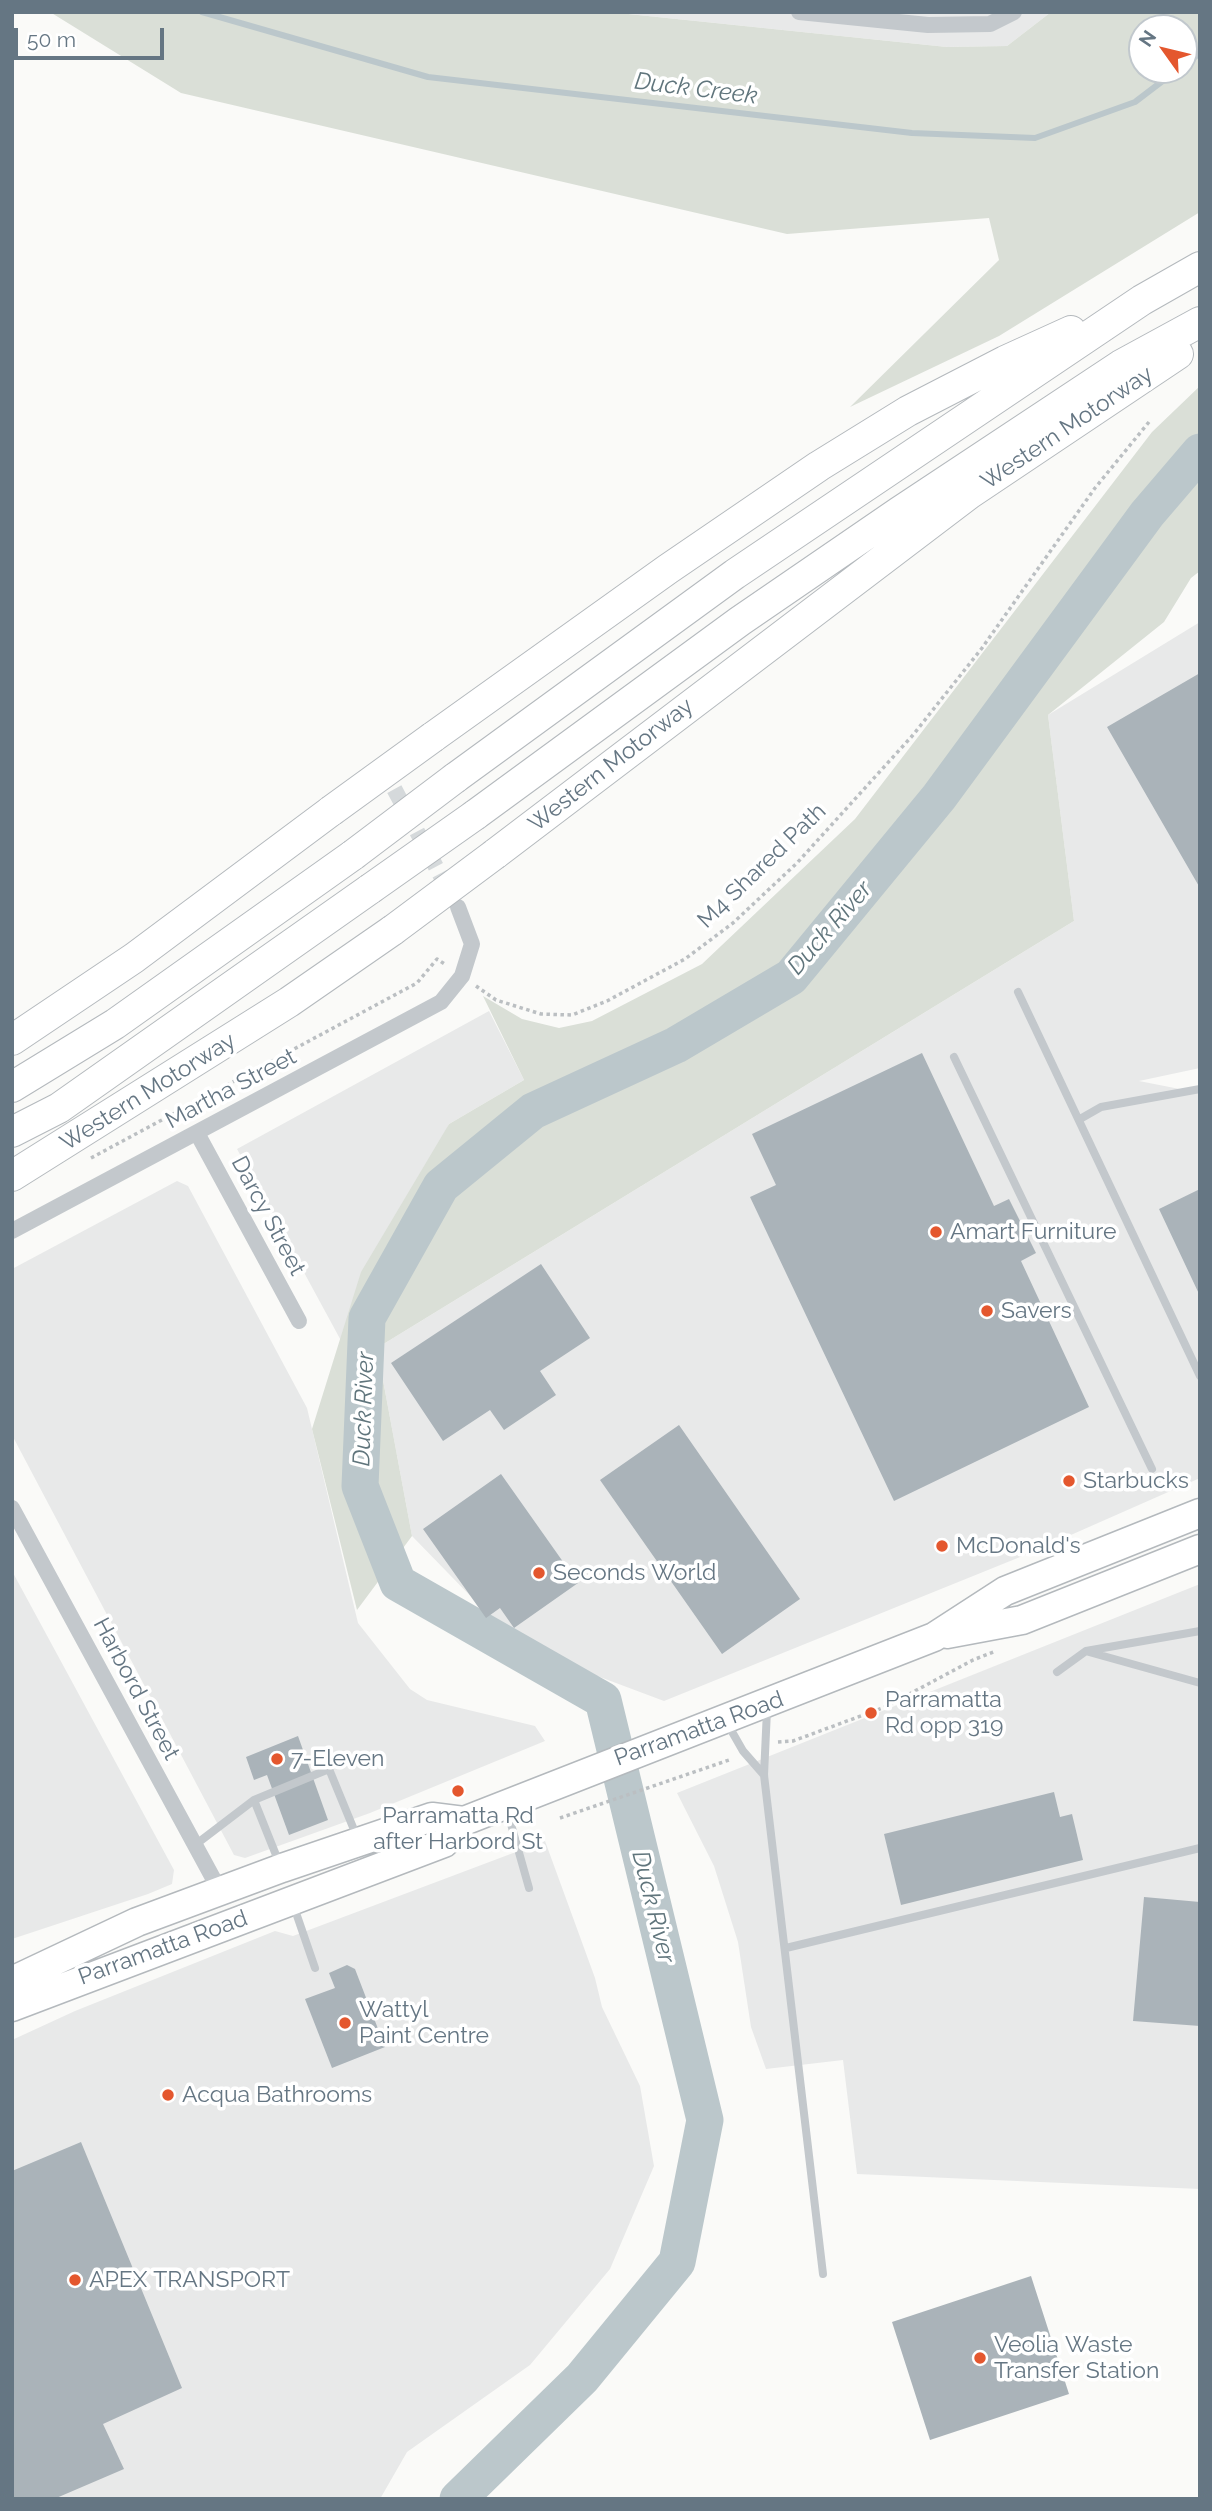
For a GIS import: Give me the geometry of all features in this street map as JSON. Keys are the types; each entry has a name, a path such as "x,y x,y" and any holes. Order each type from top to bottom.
{"highway":[{"path":"12,1087 114,1024 353,855 735,574 1142,300 1200,267"},
{"path":"12,1040 134,957 331,811 668,569 819,466 908,411 1005,360 1142,300"},
{"name":"Western Motorway","path":"12,1176 289,1003 393,930 1200,322"},
{"name":"Western Motorway","path":"12,1132 59,1108 475,815 740,621 1123,378 1200,339"},
{"path":"12,1138 59,1108"},
{"name":"Parramatta Road","path":"934,1637 1005,1591 1200,1513"},
{"name":"Parramatta Road","path":"12,2007 104,1969 444,1843 464,1821 581,1773 767,1704 934,1637 1022,1620 1200,1549"},
{"name":"Parramatta Road","path":"12,1981 137,1923 358,1841 432,1817 464,1821"}],"street":[{"path":"799,12 928,24 990,24 1014,12"},
{"path":"458,907 472,944 462,976"},
{"name":"Martha Street","path":"12,1231 441,1002 462,976"},
{"name":"Darcy Street","path":"197,1133 299,1321"},
{"name":"Harbord Street","path":"12,1508 220,1891"}],"lane":[{"path":"1017,992 1080,1119 1200,1376"},
{"path":"954,1057 1152,1469"},
{"path":"1080,1119 1101,1107 1200,1089"},
{"path":"1058,1672 1086,1651 1200,1631"},
{"path":"1086,1651 1200,1683"},
{"path":"767,1704 764,1774 823,2274"},
{"path":"725,1719 743,1751 764,1774"},
{"path":"195,1845 254,1800 329,1769 358,1841"},
{"path":"254,1800 282,1868"},
{"path":"505,1804 529,1888"},
{"path":"786,1948 1200,1848"},
{"path":"292,1901 315,1968"}],"path":[{"name":"M4 Shared Path","path":"85,1161 417,983 437,959 496,1000 541,1014 572,1015 607,1001 685,959 733,923 797,863 914,735 982,648 1095,488 1149,422"},
{"path":"793,1741 885,1707 972,1660 997,1650"},
{"path":"560,1818 697,1772"}],"shaded area":[{"path":"50,12 609,12 947,47 1007,46 1051,12 1200,12 1200,212 999,336 850,407 999,260 989,218 787,234 181,93"},
{"path":"609,12 1051,12 1007,46 947,47"},
{"path":"1200,386 1200,571 1191,578 1164,622 1048,715 1074,921 377,1348 412,1536 357,1610 312,1429 361,1272 449,1124 524,1080 483,996 522,1019 559,1028 592,1021 702,964 855,819 1152,432"},
{"path":"1200,622 1200,1068 1139,1081 1200,1093 1200,1478 1030,1553 664,1701 520,1647 412,1536 377,1348 1074,921 1048,715"},
{"path":"489,1011 524,1080 449,1124 345,1348 237,1149"},
{"path":"177,1181 188,1186 307,1408 358,1623 410,1689 427,1700 535,1726 545,1741 370,1813 245,1858 234,1855 12,1435 12,1269"},
{"path":"12,1571 174,1870 172,1884 12,1939"},
{"path":"1200,1584 1200,2189 857,2174 843,2060 766,2069 751,2027 738,1942 714,1866 677,1793"},
{"path":"545,1841 595,1978 602,2007 640,2086 654,2166 610,2269 530,2365 407,2452 380,2499 12,2499 12,2040 75,2011 275,1931 293,1936"}],"building":[{"path":"1200,673 1200,888 1107,727"},
{"path":"922,1053 994,1206 1009,1199 1036,1253 1021,1261 1089,1407 894,1501 750,1197 776,1185 752,1134"},
{"path":"1200,1189 1200,1296 1159,1209"},
{"path":"541,1264 590,1338 540,1371 556,1395 504,1430 490,1410 443,1441 391,1363"},
{"path":"679,1425 800,1599 722,1654 600,1480"},
{"path":"501,1474 578,1583 514,1628 500,1608 486,1618 423,1529"},
{"path":"298,1736 328,1820 289,1835 267,1775 254,1780 246,1757"},
{"path":"1054,1792 1060,1817 1072,1814 1083,1860 901,1905 884,1834"},
{"path":"1144,1897 1200,1902 1200,2026 1133,2021"},
{"name":"Wattyl Paint Centre","path":"347,1965 355,1969 385,2047 332,2068 305,1999 335,1988 329,1973"},
{"name":"APEX TRANSPORT","path":"81,2142 182,2388 103,2424 124,2469 54,2499 12,2499 12,2171"},
{"name":"Veolia Waste Transfer Station","path":"1031,2276 1069,2394 930,2440 892,2322"}],"waterway":[{"name":"Duck Creek","path":"202,12 428,77 912,133 1035,138 1135,102 1159,84"},
{"name":"Duck River","path":"458,2499 582,2378 677,2262 705,2120 603,1700 398,1583 360,1486 367,1318 441,1186 533,1111 676,1045 791,977 939,797 1147,514 1200,452"}],"tunnel":[{"path":"383,768 450,893"}],"place":[{"name":"Amart Furniture","path":"936,1232"},
{"name":"Savers","path":"987,1311"},
{"name":"Starbucks","path":"1069,1481"},
{"name":"McDonald's","path":"942,1546"},
{"name":"Seconds World","path":"539,1573"},
{"name":"Parramatta Rd opp 319","path":"871,1713"},
{"name":"7-Eleven","path":"277,1759"},
{"name":"Parramatta Rd after Harbord St","path":"458,1791"},
{"name":"Wattyl Paint Centre","path":"345,2023"},
{"name":"Acqua Bathrooms","path":"168,2095"},
{"name":"APEX TRANSPORT","path":"75,2280"},
{"name":"Veolia Waste Transfer Station","path":"980,2358"}]}
